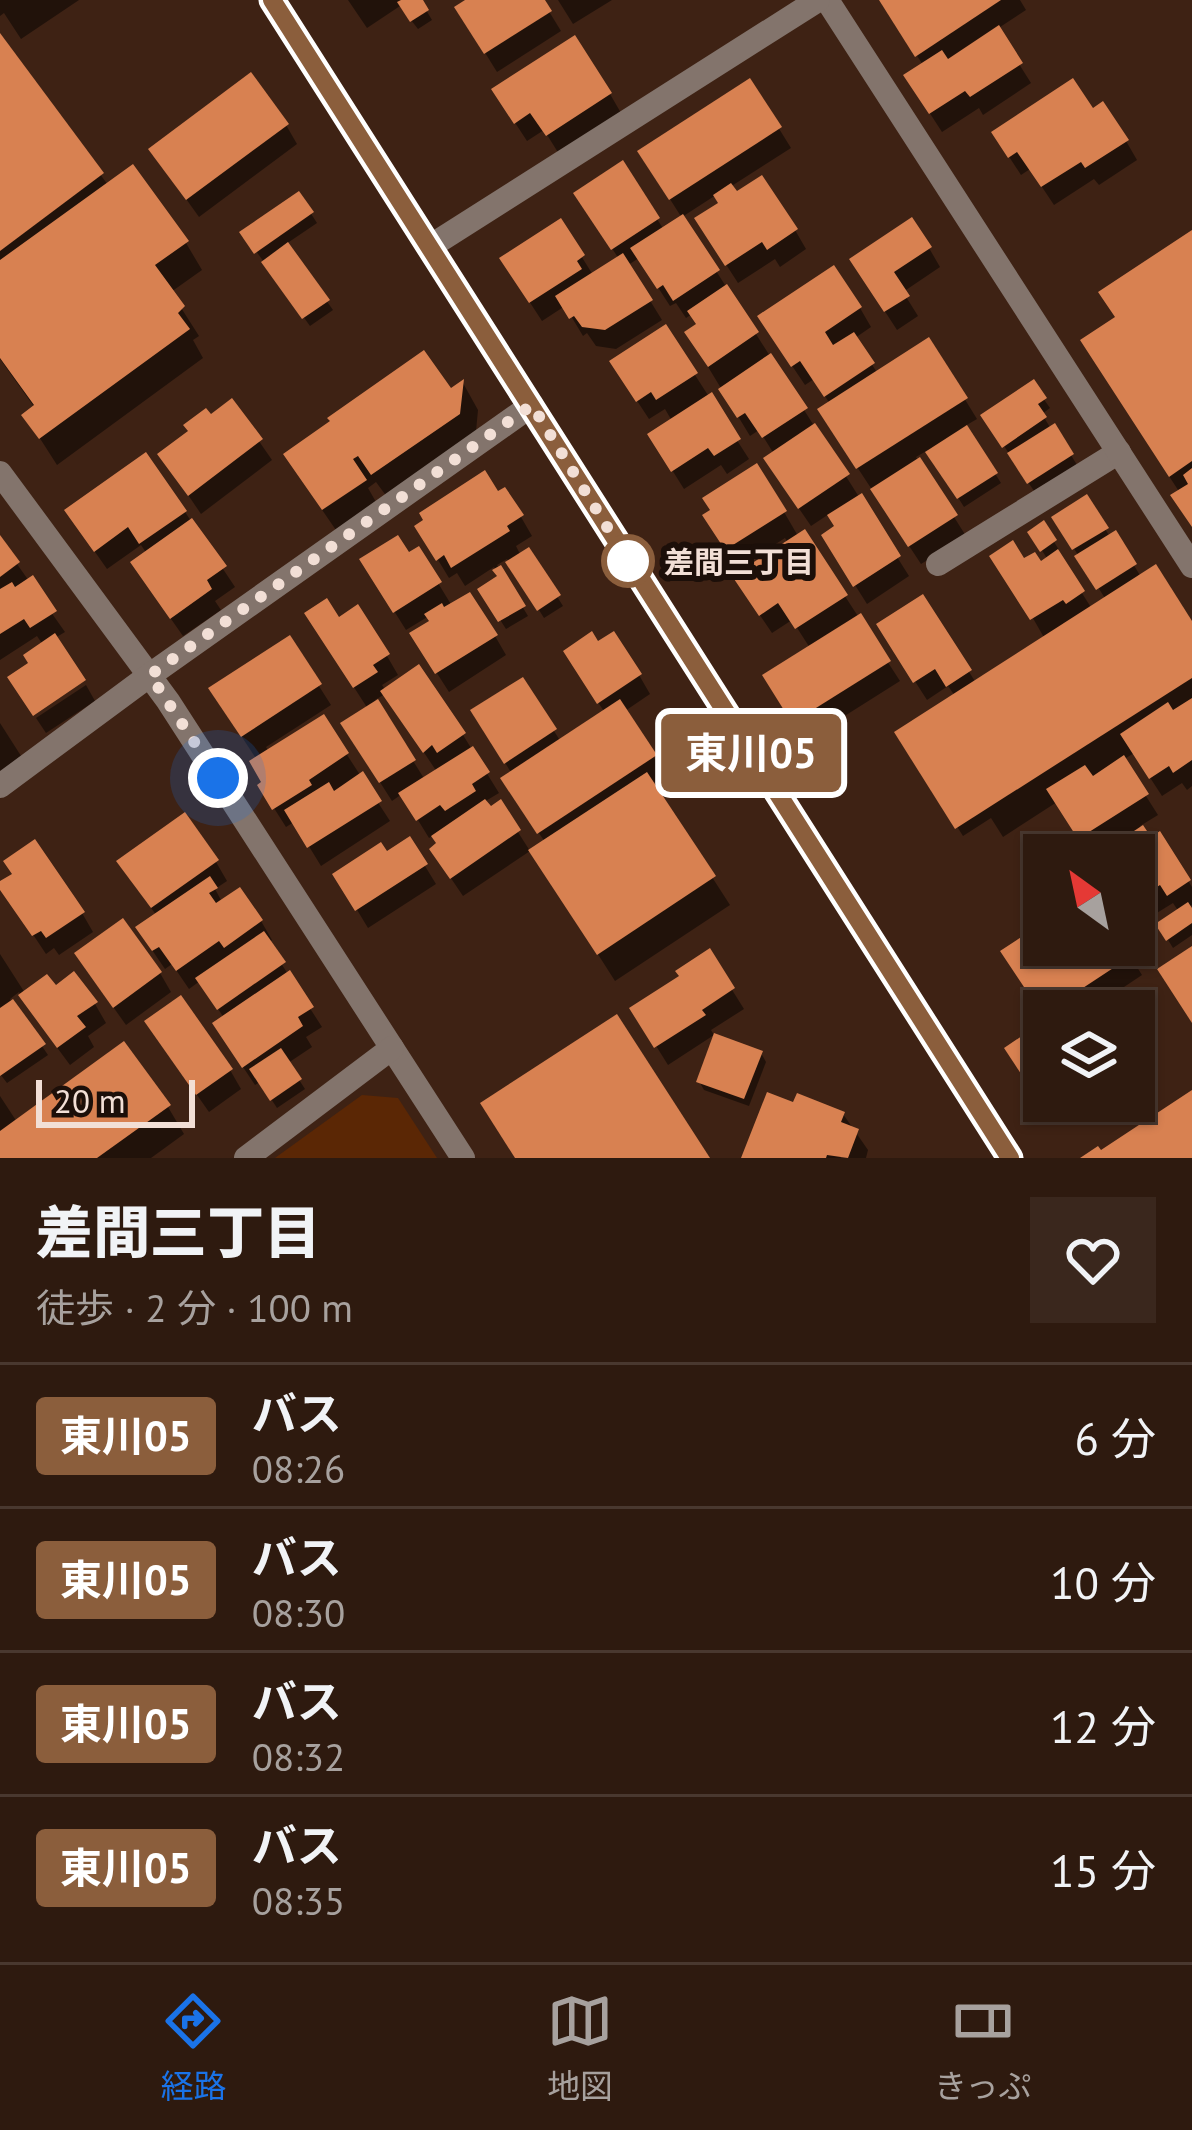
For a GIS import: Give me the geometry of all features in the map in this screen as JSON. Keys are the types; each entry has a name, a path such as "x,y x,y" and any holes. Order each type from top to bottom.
{"street":[{"path":"272,0 1005,1156"},
{"path":"430,246 822,0 1192,566"},
{"path":"0,786 532,405"},
{"path":"938,564 1118,452"},
{"path":"0,472 150,675 464,1158"},
{"path":"246,1158 392,1048"}],"shaded area":[{"path":"362,1095 398,1098 437,1158 275,1158"}],"building":[{"path":"423,0 429,10 410,22 397,2"},
{"path":"465,0 545,0 552,11 484,54 454,7"},
{"path":"879,0 1001,0 915,57"},
{"path":"999,25 1023,63 970,97 965,91 929,114 903,75 942,50 948,59"},
{"path":"0,33 104,173 0,251"},
{"path":"575,35 612,93 546,136 530,113 514,124 491,89"},
{"path":"251,72 289,124 186,200 148,149"},
{"path":"750,78 782,127 669,200 637,151"},
{"path":"1073,78 1093,108 1103,101 1129,140 1085,168 1081,162 1041,187 1017,152 1008,158 991,132"},
{"path":"623,160 660,218 611,250 573,193"},
{"path":"133,164 189,241 155,265 185,306 178,313 190,329 39,439 21,415 34,405 0,358 0,260"},
{"path":"762,175 798,229 767,250 762,242 725,266 694,218 718,203 713,195 731,183 737,191"},
{"path":"299,191 314,212 254,254 239,232"},
{"path":"683,214 720,270 673,301 663,285 657,289 630,248"},
{"path":"912,217 932,247 894,272 910,296 884,312 849,259"},
{"path":"561,218 585,255 577,261 582,269 529,303 499,258"},
{"path":"1192,230 1192,461 1169,477 1080,340 1115,317 1098,292"},
{"path":"288,242 330,300 302,319 261,262"},
{"path":"623,253 653,300 605,330 582,327 574,316 569,319 555,296"},
{"path":"834,265 862,307 825,332 833,345 854,332 875,363 824,397 800,361 791,367 757,316"},
{"path":"727,284 759,332 708,367 684,332 696,324 687,311"},
{"path":"666,324 698,373 656,400 651,392 636,402 609,361"},
{"path":"929,337 968,398 856,469 817,409"},
{"path":"424,350 451,388 464,379 460,414 371,475 358,456 353,459 367,480 322,510 283,454"},
{"path":"771,353 808,408 762,438 745,413 737,418 718,389"},
{"path":"1034,379 1047,398 1038,404 1047,417 1002,448 980,415"},
{"path":"712,392 741,439 714,456 708,448 671,472 647,434"},
{"path":"232,398 263,439 188,496 157,454 188,431 183,425 206,408 211,414"},
{"path":"815,423 850,474 798,509 763,458"},
{"path":"1055,423 1074,454 1027,484 1007,453"},
{"path":"967,425 998,473 957,499 925,452"},
{"path":"146,452 187,511 139,544 128,527 94,552 64,510"},
{"path":"920,457 958,515 908,547 870,489"},
{"path":"757,463 787,511 725,550 702,515 710,510 702,498"},
{"path":"1192,468 1192,527 1170,495 1188,484 1183,475"},
{"path":"485,470 498,491 505,487 524,515 507,526 510,531 451,568 444,555 436,561 414,526 423,520 419,513"},
{"path":"862,493 901,556 853,587 821,535 834,526 827,515"},
{"path":"1087,494 1109,528 1072,550 1051,517"},
{"path":"192,518 227,566 207,580 212,589 170,619 130,562"},
{"path":"1044,520 1057,540 1040,552 1027,532"},
{"path":"805,529 848,595 795,629 778,603 759,616 732,576"},
{"path":"1116,530 1137,564 1096,590 1074,556"},
{"path":"0,535 20,562 0,577"},
{"path":"398,535 409,552 419,546 442,582 393,613 359,559"},
{"path":"1013,540 1024,558 1035,552 1041,561 1058,549 1085,591 1030,620 989,556"},
{"path":"529,547 561,595 537,611 505,562"},
{"path":"1156,564 1192,621 1192,678 955,829 894,732"},
{"path":"501,565 526,606 498,622 477,589 497,576 492,570"},
{"path":"33,575 57,611 30,628 24,619 0,634 0,589 12,582 15,587"},
{"path":"470,592 498,635 435,674 409,633 429,621 424,614"},
{"path":"923,594 972,670 946,687 935,669 913,683 876,624"},
{"path":"327,598 339,617 358,604 390,654 373,665 378,672 353,688 304,613"},
{"path":"861,613 891,661 792,723 762,675"},
{"path":"592,631 598,641 614,631 642,674 597,704 563,651"},
{"path":"55,633 86,680 33,716 7,677 28,663 23,655"},
{"path":"290,635 322,684 241,737 208,688"},
{"path":"419,664 466,733 437,753 432,745 423,753 380,691"},
{"path":"523,677 557,729 504,764 470,710"},
{"path":"1192,698 1192,760 1173,773 1169,766 1149,779 1120,734 1168,702 1173,710"},
{"path":"378,699 416,760 379,783 340,723"},
{"path":"620,699 657,755 537,834 500,778"},
{"path":"324,714 349,753 309,780 312,785 272,810 249,761"},
{"path":"473,746 490,772 472,784 476,791 445,811 440,805 416,821 398,793"},
{"path":"1124,755 1149,794 1086,834 1075,834 1046,789 1085,765 1093,776"},
{"path":"363,771 382,801 307,848 284,810 329,782 334,791"},
{"path":"647,772 716,876 597,955 528,850"},
{"path":"485,799 491,806 501,799 521,830 450,879 429,849 436,843 431,836"},
{"path":"185,812 219,860 151,908 116,861"},
{"path":"1160,831 1191,880 1167,896 1160,885 1155,888 1155,834"},
{"path":"410,836 428,864 355,911 332,874 381,842 387,851"},
{"path":"35,839 85,912 46,938 41,931 32,936 0,890 0,881 12,874 3,861"},
{"path":"210,876 218,888 209,893 216,903 240,887 263,920 224,948 219,941 176,971 159,947 152,951 135,927"},
{"path":"1188,902 1192,908 1192,923 1166,941 1155,924"},
{"path":"123,918 162,972 113,1008 74,953"},
{"path":"264,931 286,962 217,1010 195,978"},
{"path":"1023,936 1023,966 1116,966 1080,990 1026,990 1000,951"},
{"path":"1192,946 1192,1023 1157,969"},
{"path":"710,948 735,988 702,1010 706,1015 654,1048 629,1008 679,976 675,971"},
{"path":"290,970 314,1007 298,1017 303,1026 242,1068 212,1023"},
{"path":"74,971 98,1002 77,1016 86,1027 57,1048 18,995 47,974 56,985"},
{"path":"181,995 233,1069 196,1095 144,1021"},
{"path":"13,999 46,1044 0,1076 0,1008"},
{"path":"617,1014 710,1158 515,1158 480,1103"},
{"path":"714,1033 763,1051 744,1099 696,1082"},
{"path":"1023,1035 1023,1077 1004,1048"},
{"path":"124,1041 171,1105 97,1158 0,1158 0,1131"},
{"path":"281,1048 302,1079 270,1101 249,1069"},
{"path":"1192,1090 1192,1158 1080,1158 1143,1122 1155,1122 1155,1114"},
{"path":"767,1092 793,1102 797,1093 845,1112 841,1122 859,1129 848,1158 741,1158"}],"bus line":[{"name":"東川05","path":"272,0 1010,1158"}],"place":[{"name":"差間三丁目","path":"628,561"}],"route":[{"path":"218,778 150,675 532,405 628,561"}]}
